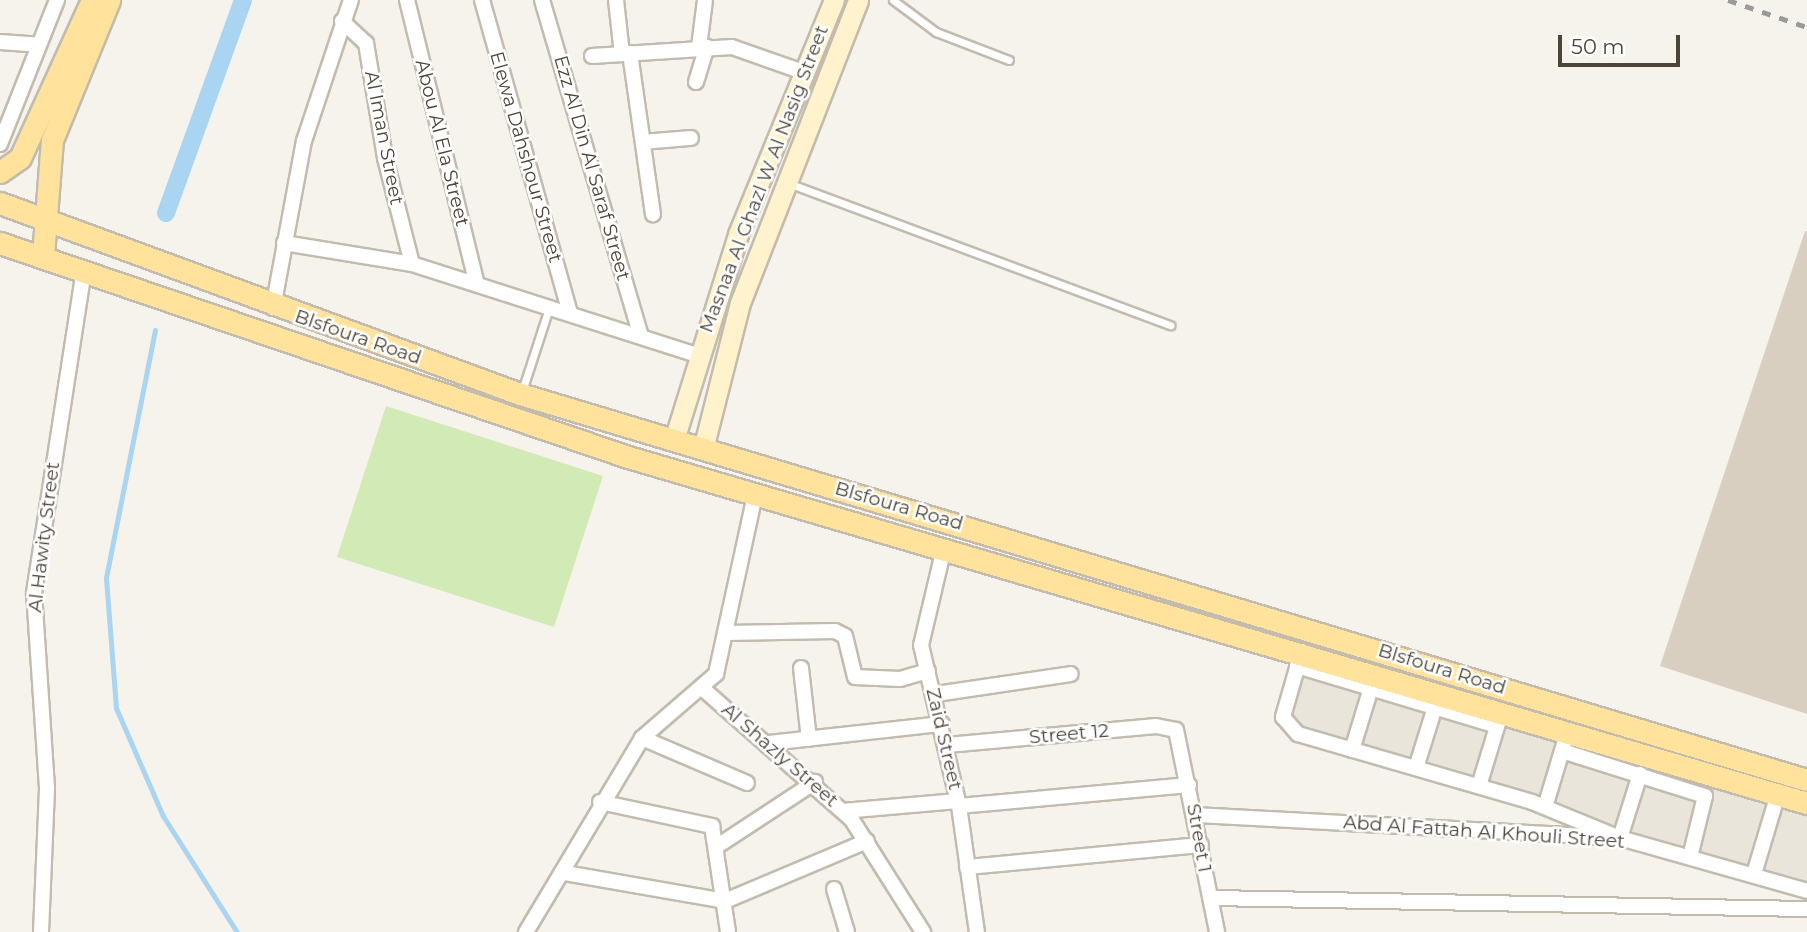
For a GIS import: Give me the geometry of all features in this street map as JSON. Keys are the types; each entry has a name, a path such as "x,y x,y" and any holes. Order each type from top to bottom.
{"main road":[{"path":"0,172 20,158 92,0"},
{"path":"43,256 49,222 52,140 109,0"},
{"name":"Masnaa Al Ghazl W Al Nasig Street","path":"674,440 716,295 834,0"},
{"name":"Masnaa Al Ghazl W Al Nasig Street","path":"703,449 740,303 784,181 858,0"},
{"path":"763,174 784,181"},
{"name":"Blsfoura Road","path":"0,203 200,281 520,394 1050,550 1807,780"},
{"name":"Blsfoura Road","path":"0,243 755,495 1043,576 1565,742 1807,803"},
{"path":"716,295 740,303"},
{"path":"1043,576 1050,550"}],"street":[{"path":"0,144 57,0"},
{"path":"273,307 304,141 351,0"},
{"name":"Abou Al Ela Street","path":"407,0 477,285"},
{"name":"Elewa Dahshour Street","path":"482,0 570,314"},
{"name":"Ezz Al Din Al Saraf Street","path":"542,0 641,337"},
{"path":"616,0 643,142 653,214"},
{"path":"696,82 703,47 705,0"},
{"name":"Al Iman Street","path":"342,21 366,43 385,158 412,264"},
{"path":"0,42 39,45"},
{"path":"592,56 703,47 745,50 803,72"},
{"path":"643,142 691,138"},
{"path":"284,243 412,264 698,355"},
{"name":"Al Hawity Street","path":"41,932 47,788 34,593 84,270"},
{"name":"Al Shazly Street","path":"526,932 565,873 600,802 642,738 716,674 755,495"},
{"name":"Zaid Street","path":"944,548 922,632 928,671 936,694 958,804 977,932"},
{"path":"727,633 835,631 845,636 855,677 900,679 928,671"},
{"path":"1479,786 1499,719 1435,708 1371,688 1299,658 1283,708 1285,724 1352,750 1545,807 1620,838 1640,774"},
{"path":"801,668 809,738"},
{"path":"936,694 1071,674"},
{"name":"Al Shazly Street","path":"702,688 815,782 843,811 867,841 923,932"},
{"path":"1352,750 1371,688"},
{"path":"1416,768 1435,708"},
{"path":"769,743 942,724"},
{"name":"Street 12","path":"947,745 1163,726 1176,730 1181,743"},
{"path":"642,738 747,783"},
{"path":"1545,807 1565,742 1640,774 1705,796 1690,857"},
{"name":"Street 1","path":"1181,743 1217,932"},
{"path":"719,845 815,782"},
{"path":"843,811 1189,785"},
{"path":"1754,874 1778,794"},
{"path":"600,802 705,820 719,845 728,932"},
{"name":"Abd Al Fattah Al Khouli Street","path":"1196,815 1620,838 1807,891"},
{"path":"565,873 725,901 867,841"},
{"path":"967,867 1201,845"},
{"path":"834,889 847,932"},
{"path":"1210,898 1807,909"}],"lane":[{"path":"892,0 936,32 1009,60"},
{"path":"784,181 1170,325"},
{"path":"520,394 550,308"}],"shaded area":[{"path":"1308,641 1807,791 1807,888 1294,727 1287,708"}],"green space":[{"path":"386,406 603,476 554,627 337,557"}],"building":[{"path":"1807,231 1807,714 1660,666"}],"waterway":[{"path":"166,213 243,0"},
{"path":"155,330 106,578 116,708 163,816 237,932"}],"railway":[{"path":"1728,0 1807,27"}]}
